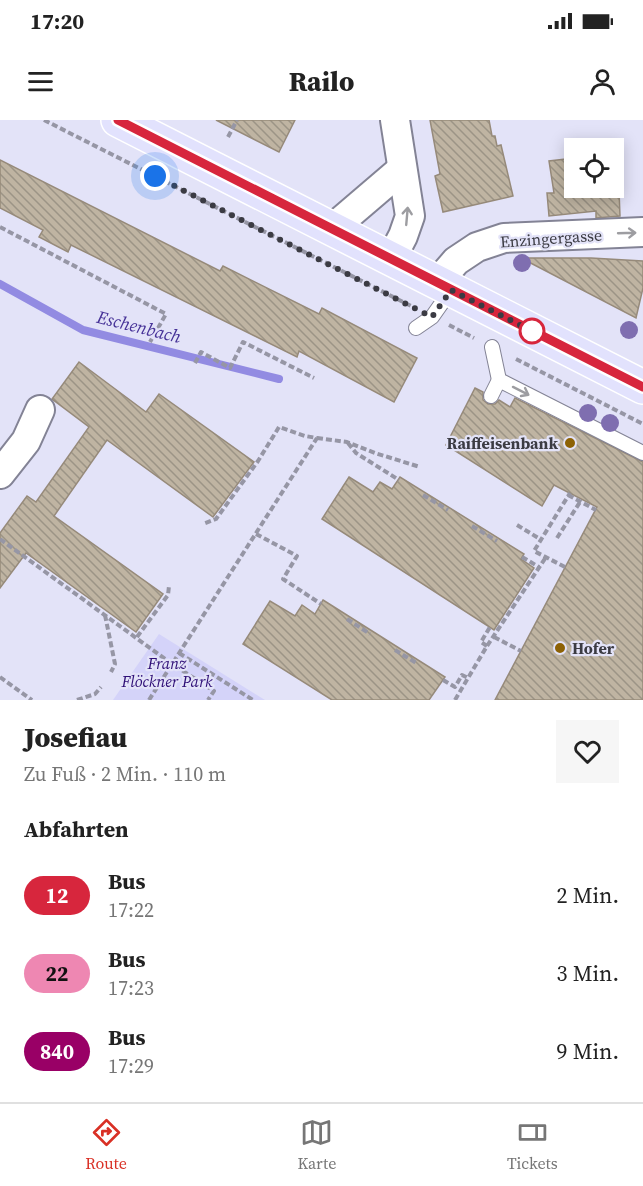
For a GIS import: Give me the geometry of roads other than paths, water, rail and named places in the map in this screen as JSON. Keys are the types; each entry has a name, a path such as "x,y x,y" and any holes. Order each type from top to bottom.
{"main road":[{"path":"118,120 643,387"}],"street":[{"path":"391,259 410,216 395,120"},
{"path":"333,228 402,169"},
{"name":"Enzingergasse","path":"444,286 456,261 477,247 504,238 643,232"},
{"path":"0,474 26,441 40,410"}],"lane":[{"path":"416,328 432,317 444,286"},
{"path":"491,396 499,380 492,347"},
{"path":"499,380 643,453"}],"waterway":[{"name":"Eschenbach","path":"0,284 83,330 279,379"}],"place":[{"name":"Raiffeisenbank","path":"570,443"},
{"name":"Hofer","path":"560,648"}],"park label":[{"name":"Franz Flöckner Park","path":"167,672"}]}
